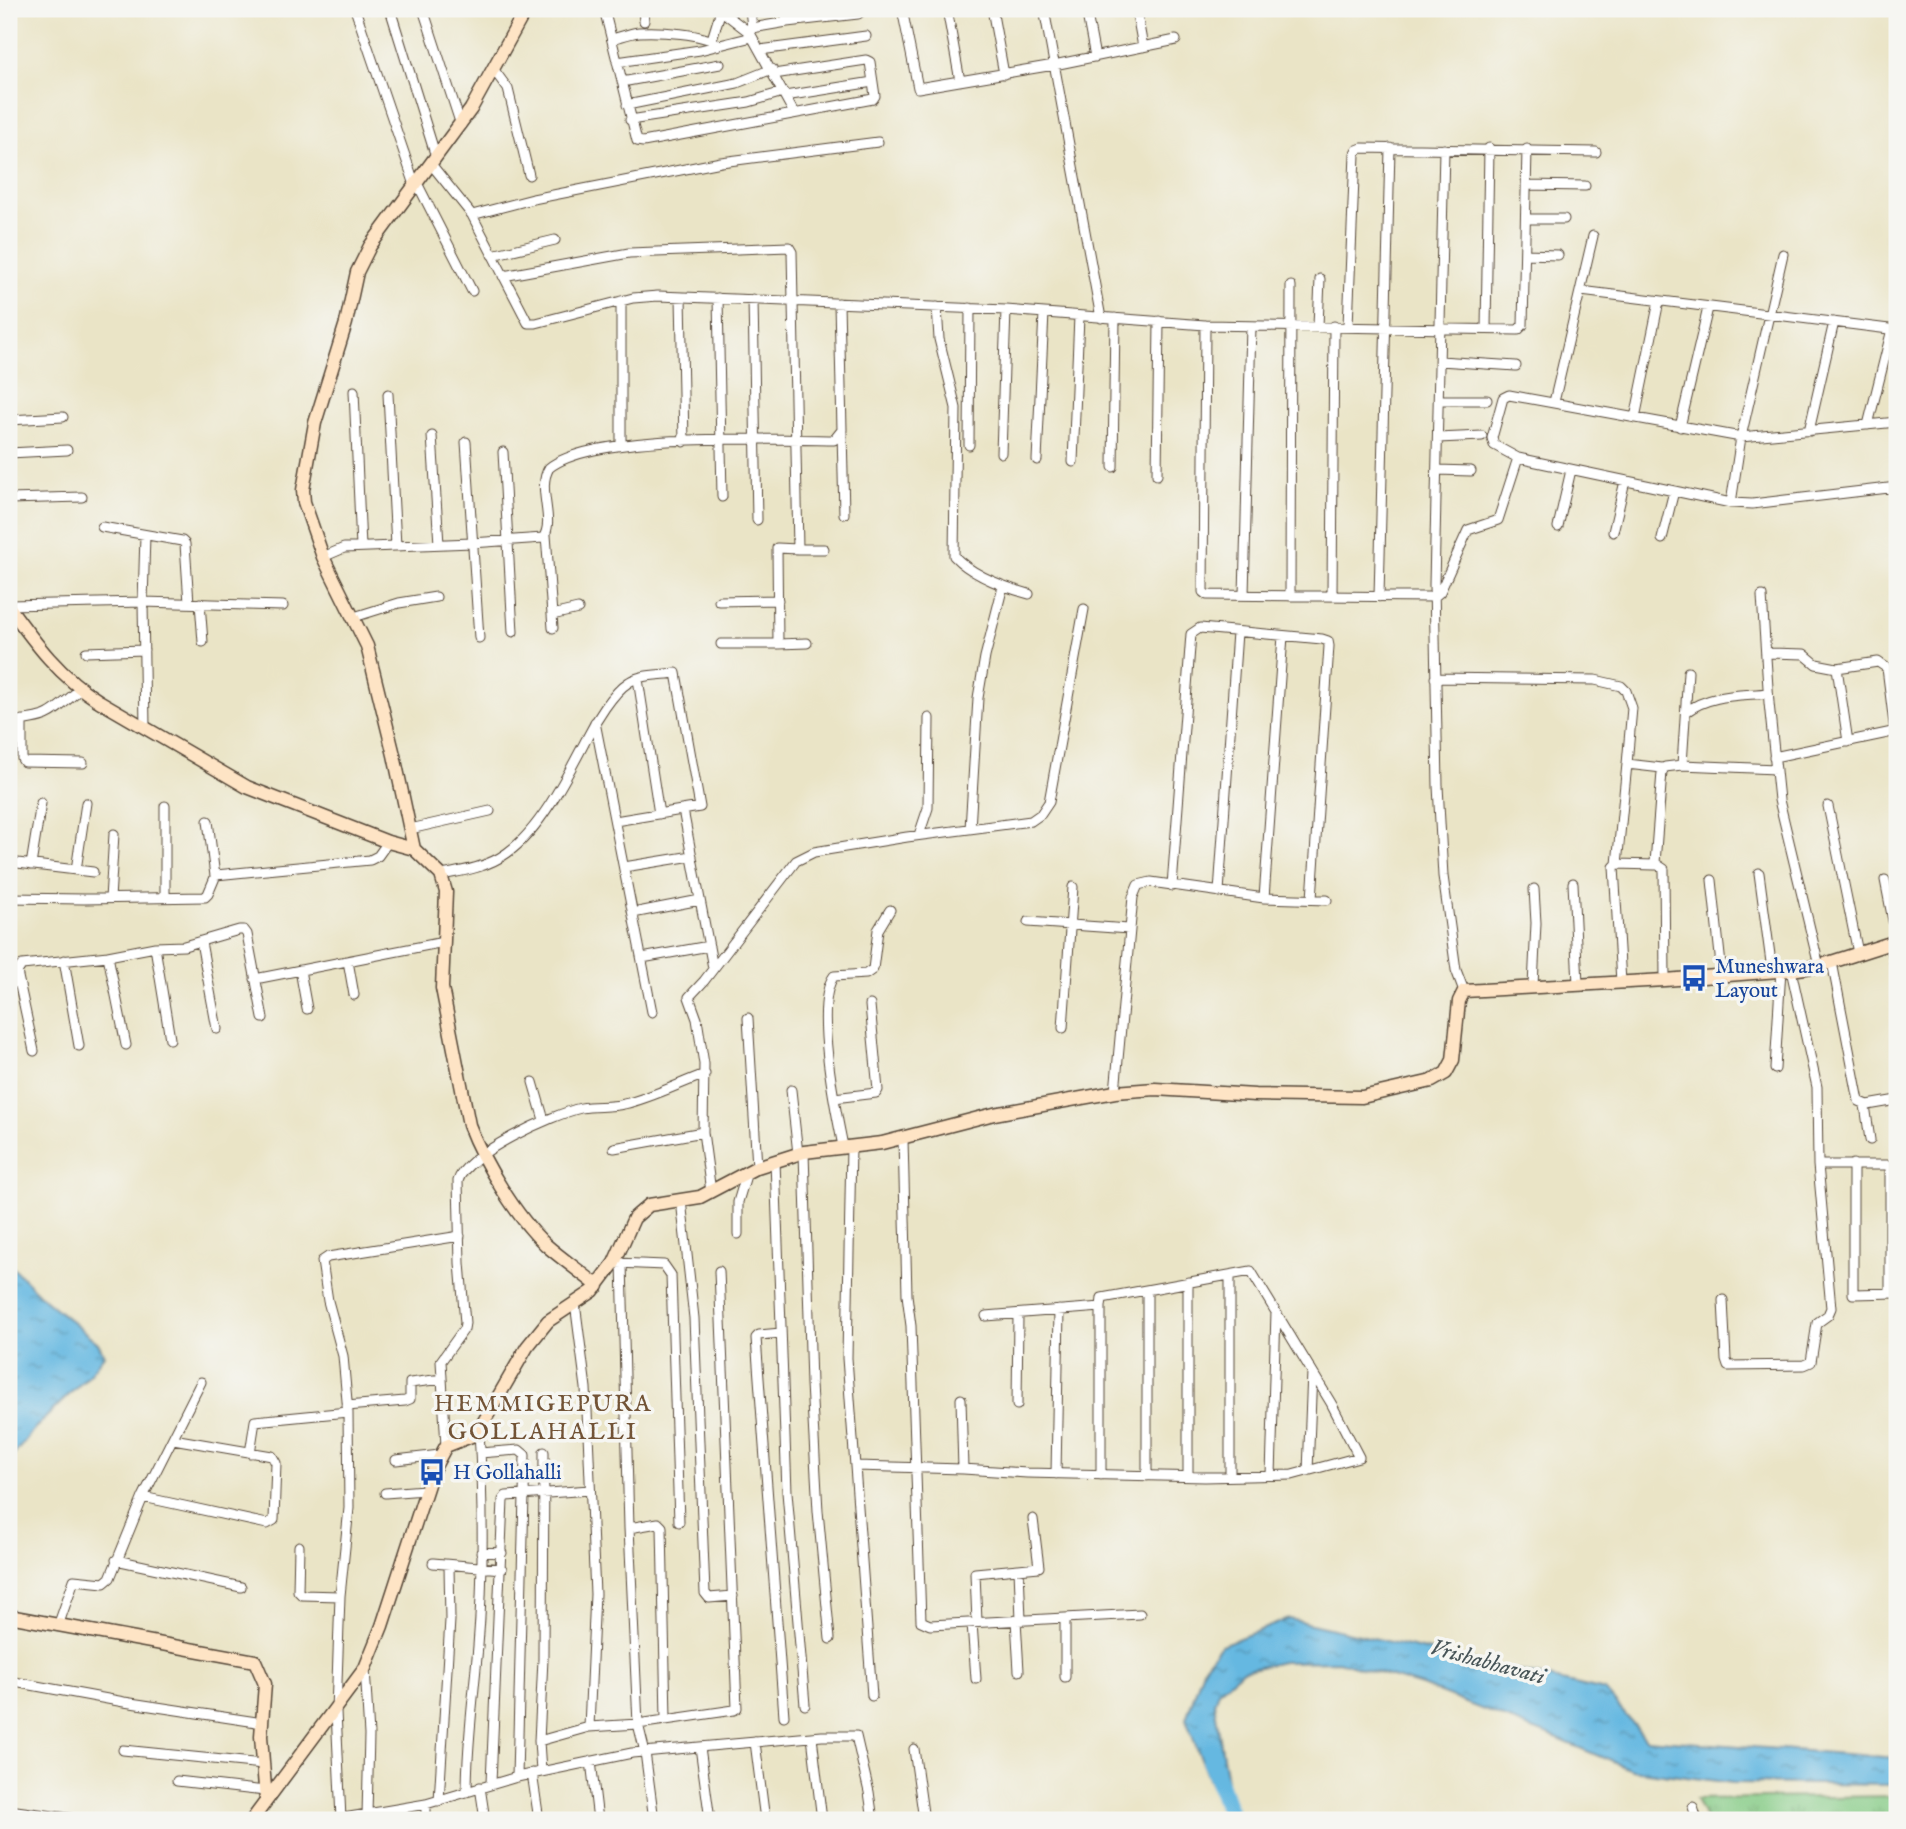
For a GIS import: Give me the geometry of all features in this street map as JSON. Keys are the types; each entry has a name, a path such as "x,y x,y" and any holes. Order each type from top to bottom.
{"street":[{"path":"355,9 416,184 471,291"},
{"path":"390,9 434,160 472,215 528,323 621,301 658,296 970,308 1205,325 1518,330 1523,327 1527,149"},
{"path":"423,9 461,125"},
{"path":"414,849 374,673 361,632 323,558 303,496 315,423 346,323 357,272 370,246 461,125 526,9"},
{"path":"604,9 635,139 640,142 873,99 875,96 870,62 866,60 773,72 737,83 627,105"},
{"path":"643,9 643,21"},
{"path":"716,42 720,9 750,31 794,113"},
{"path":"750,9 750,31"},
{"path":"785,9 787,22"},
{"path":"617,62 716,42 787,22 858,14 864,9"},
{"path":"902,9 916,87 920,89 1176,40"},
{"path":"947,9 960,81"},
{"path":"992,9 1004,74"},
{"path":"1044,9 1101,317"},
{"path":"1086,9 1095,57"},
{"path":"1136,9 1143,47"},
{"path":"612,39 637,32 665,33 716,42"},
{"path":"760,50 866,36"},
{"path":"622,82 720,64"},
{"path":"494,70 508,89 528,175"},
{"path":"631,121 784,94 873,82"},
{"path":"472,215 533,199 721,162 878,142"},
{"path":"1379,597 1390,148"},
{"path":"1348,326 1354,154 1357,150 1489,148 1596,152"},
{"path":"1486,329 1489,148"},
{"path":"396,1460 443,1451 479,1430 531,1340 548,1321 598,1286 618,1263 638,1213 649,1205 693,1199 752,1170 801,1153 904,1139 994,1114 1115,1092 1155,1089 1255,1095 1362,1097 1432,1081 1446,1073 1453,1060 1459,1001 1464,991 1456,970 1443,876 1437,786 1434,597 1444,149"},
{"path":"1527,185 1585,186"},
{"path":"1526,219 1564,219"},
{"path":"1554,402 1593,236"},
{"path":"492,255 555,240"},
{"path":"503,276 619,254 786,246 792,252 794,439 799,549"},
{"path":"1525,254 1558,255"},
{"path":"1731,503 1741,437 1783,254"},
{"path":"1318,326 1320,279"},
{"path":"1290,596 1291,286"},
{"path":"1581,291 1894,330 1868,425"},
{"path":"681,297 684,442"},
{"path":"718,298 722,497"},
{"path":"753,299 757,520"},
{"path":"621,301 621,444"},
{"path":"1635,418 1659,301"},
{"path":"839,303 844,514"},
{"path":"937,307 939,339 956,408 954,556 961,563 1003,586 1029,594"},
{"path":"969,445 970,308"},
{"path":"1680,427 1708,308"},
{"path":"1001,453 1006,310"},
{"path":"1037,460 1044,313"},
{"path":"1073,462 1079,316"},
{"path":"1113,467 1115,318"},
{"path":"1157,475 1158,321"},
{"path":"1809,431 1834,323"},
{"path":"1205,325 1202,590 1207,595 1434,597 1440,592 1468,530 1497,520 1518,458"},
{"path":"1244,595 1251,326"},
{"path":"1332,596 1334,326"},
{"path":"1440,361 1516,366"},
{"path":"354,391 361,547"},
{"path":"388,394 396,546"},
{"path":"1897,422 1741,437 1509,395 1503,398 1492,438 1494,445 1518,458 1731,503 1896,487 1897,508"},
{"path":"1439,400 1487,400"},
{"path":"9,420 63,417"},
{"path":"553,628 544,481 549,468 554,464 621,444 754,439 834,440 842,430"},
{"path":"432,436 439,544"},
{"path":"1438,438 1482,436"},
{"path":"466,442 479,638"},
{"path":"9,453 67,450"},
{"path":"503,452 513,632"},
{"path":"1437,470 1471,471"},
{"path":"1558,527 1571,470"},
{"path":"1613,532 1625,481"},
{"path":"1662,539 1674,491"},
{"path":"9,499 82,497"},
{"path":"102,527 182,541 185,544 189,603"},
{"path":"145,535 145,728"},
{"path":"323,558 344,548 506,541 541,538 546,535"},
{"path":"778,643 777,548 824,549"},
{"path":"970,829 978,698 985,657 1003,586"},
{"path":"1762,596 1768,693 1780,800 1825,964 1857,1097 1865,1105 1897,1100"},
{"path":"354,617 399,603 436,597"},
{"path":"719,601 778,600"},
{"path":"9,606 143,602 283,606"},
{"path":"200,603 203,642"},
{"path":"9,606 57,669 80,689 256,790 388,842 414,849 441,875 446,892 442,988 469,1125 481,1156 544,1243 598,1286"},
{"path":"552,615 578,609"},
{"path":"711,1192 703,1132 705,1074 697,1019 689,997 796,861 814,852 1031,821 1046,808 1084,609"},
{"path":"1172,886 1190,638 1193,630 1200,628 1322,639 1328,641 1329,646 1312,899"},
{"path":"1219,892 1237,632"},
{"path":"1264,898 1283,636"},
{"path":"721,644 807,643"},
{"path":"86,652 144,650"},
{"path":"1766,653 1804,654 1816,664 1837,668 1883,663 1887,668 1896,731 1774,757"},
{"path":"1837,668 1848,742"},
{"path":"1682,765 1688,672"},
{"path":"441,875 476,868 507,853 520,842 563,783 595,722 621,688 630,681 676,673 700,807 615,821"},
{"path":"1435,678 1595,680 1621,686 1626,691 1632,709 1617,864 1613,869 1621,982"},
{"path":"638,679 659,814"},
{"path":"9,722 51,715 80,689"},
{"path":"1686,712 1711,698 1768,693"},
{"path":"919,835 928,808 929,718"},
{"path":"22,720 24,762 83,763"},
{"path":"595,722 652,1012"},
{"path":"1627,764 1662,768 1682,765 1776,769"},
{"path":"1656,865 1662,768"},
{"path":"31,864 41,803"},
{"path":"76,870 86,803"},
{"path":"165,806 165,897"},
{"path":"1828,806 1858,953"},
{"path":"682,810 713,968"},
{"path":"410,829 490,811"},
{"path":"9,898 206,896 215,876 208,821"},
{"path":"110,899 114,834"},
{"path":"215,876 370,860 378,856 388,842"},
{"path":"624,867 692,856"},
{"path":"9,862 93,872"},
{"path":"1617,864 1656,865 1664,869 1665,980"},
{"path":"1723,1300 1728,1366 1804,1365 1811,1362 1817,1323 1828,1315 1831,1308 1818,1166 1816,1087 1782,970 1759,873"},
{"path":"1712,880 1722,975"},
{"path":"1885,880 1897,978"},
{"path":"1115,1092 1129,929 1133,897 1138,885 1144,882 1264,898 1327,900"},
{"path":"1573,883 1578,984"},
{"path":"1063,1028 1073,887"},
{"path":"1533,986 1536,923 1534,889"},
{"path":"633,913 700,900"},
{"path":"872,1696 847,1358 847,1146 834,1098 827,1057 827,1002 830,982 834,976 866,974 873,969 878,930 890,910"},
{"path":"1028,922 1129,929"},
{"path":"9,990 22,965 107,956 155,947 184,946 244,930 263,1018"},
{"path":"201,942 217,1029"},
{"path":"255,978 444,942"},
{"path":"1464,991 1665,980 1782,970 1825,964 1894,942"},
{"path":"642,958 709,946"},
{"path":"155,947 170,1039"},
{"path":"107,956 125,1045"},
{"path":"64,960 79,1046"},
{"path":"348,961 354,995"},
{"path":"300,970 307,1009"},
{"path":"1775,1069 1782,970"},
{"path":"17,972 34,1051"},
{"path":"834,1098 878,1091 870,1005"},
{"path":"738,1234 738,1202 752,1170 748,1018"},
{"path":"252,1820 265,1796 335,1711 365,1668 382,1626 425,1490 443,1451 442,1358 465,1327 459,1176 481,1156 544,1120 581,1108 626,1104 705,1074"},
{"path":"533,1082 544,1120"},
{"path":"791,1090 801,1153 818,1511 830,1639"},
{"path":"1865,1105 1870,1140"},
{"path":"614,1148 703,1132"},
{"path":"904,1139 907,1295 911,1326 921,1621 930,1625 1140,1614"},
{"path":"775,1161 787,1492 806,1705"},
{"path":"1818,1166 1853,1164 1894,1165 1894,1293 1853,1294 1853,1164"},
{"path":"681,1200 694,1318 705,1593 709,1598 733,1595"},
{"path":"460,1236 322,1259 328,1301 344,1364 347,1409 349,1508 340,1597 335,1711 336,1820 371,1816 439,1801 491,1783 591,1761 700,1746 812,1737 856,1737 873,1820"},
{"path":"618,1263 664,1265 671,1275 679,1522"},
{"path":"618,1263 638,1724 645,1752 654,1820"},
{"path":"539,1741 589,1727 638,1724 737,1708 719,1271"},
{"path":"856,1466 1056,1474 1101,1475 1147,1476 1292,1475 1359,1457 1251,1271 1102,1298 1101,1475"},
{"path":"1230,1275 1230,1476"},
{"path":"1188,1282 1188,1476"},
{"path":"1147,1290 1147,1476"},
{"path":"575,1303 586,1388 595,1594 589,1727"},
{"path":"986,1316 1101,1307"},
{"path":"1056,1474 1059,1310"},
{"path":"1271,1475 1276,1312"},
{"path":"1017,1405 1018,1314"},
{"path":"781,1333 759,1335 756,1338 783,1716"},
{"path":"1308,1471 1312,1372"},
{"path":"250,1453 255,1421 405,1401 410,1399 411,1383 442,1379"},
{"path":"58,1626 71,1583 79,1579 107,1581 143,1497 201,1382"},
{"path":"961,1399 963,1469"},
{"path":"467,1791 479,1630 482,1505 479,1430"},
{"path":"143,1497 272,1524 276,1462 272,1456 173,1439"},
{"path":"480,1453 519,1450 525,1453 517,1777"},
{"path":"539,1820 537,1772 543,1659 544,1452"},
{"path":"385,1493 425,1490"},
{"path":"491,1783 503,1500 506,1496 523,1493 590,1490"},
{"path":"976,1679 975,1573 1039,1567 1033,1519"},
{"path":"629,1528 658,1523 662,1527 666,1719"},
{"path":"299,1546 298,1591 302,1595 340,1597"},
{"path":"481,1552 502,1553"},
{"path":"116,1560 241,1587"},
{"path":"433,1563 502,1569"},
{"path":"439,1801 450,1620 449,1566"},
{"path":"1019,1569 1019,1671"},
{"path":"9,1616 255,1661 265,1684 265,1796"},
{"path":"1065,1618 1065,1677"},
{"path":"365,1668 371,1816"},
{"path":"9,1681 263,1723"},
{"path":"812,1737 822,1820"},
{"path":"755,1742 765,1820"},
{"path":"700,1746 709,1820"},
{"path":"914,1749 924,1820"},
{"path":"123,1750 263,1763"},
{"path":"591,1761 598,1820"},
{"path":"177,1781 265,1796"},
{"path":"480,1787 485,1820"},
{"path":"426,1804 426,1820"},
{"path":"1693,1807 1697,1820"},
{"path":"9,1810 83,1820"}],"green space":[{"path":"1896,1796 1897,1820 1706,1820 1696,1799"}],"water":[{"path":"9,1264 45,1300 98,1343 104,1355 87,1377 35,1428 9,1461"},
{"path":"1289,1619 1605,1691 1646,1739 1897,1758 1897,1785 1733,1783 1632,1770 1422,1686 1338,1661 1282,1662 1242,1671 1218,1691 1214,1703 1227,1781 1210,1783 1186,1719 1204,1666 1221,1645"}],"waterway":[{"name":"Vrishabhavati","path":"1211,1761 1232,1820"}],"place":[{"name":"Muneshwara Layout","path":"1694,978"},
{"name":"H Gollahalli","path":"432,1472"}],"district":[{"name":"HEMMIGEPURA GOLLAHALLI","path":"543,1417"}]}
